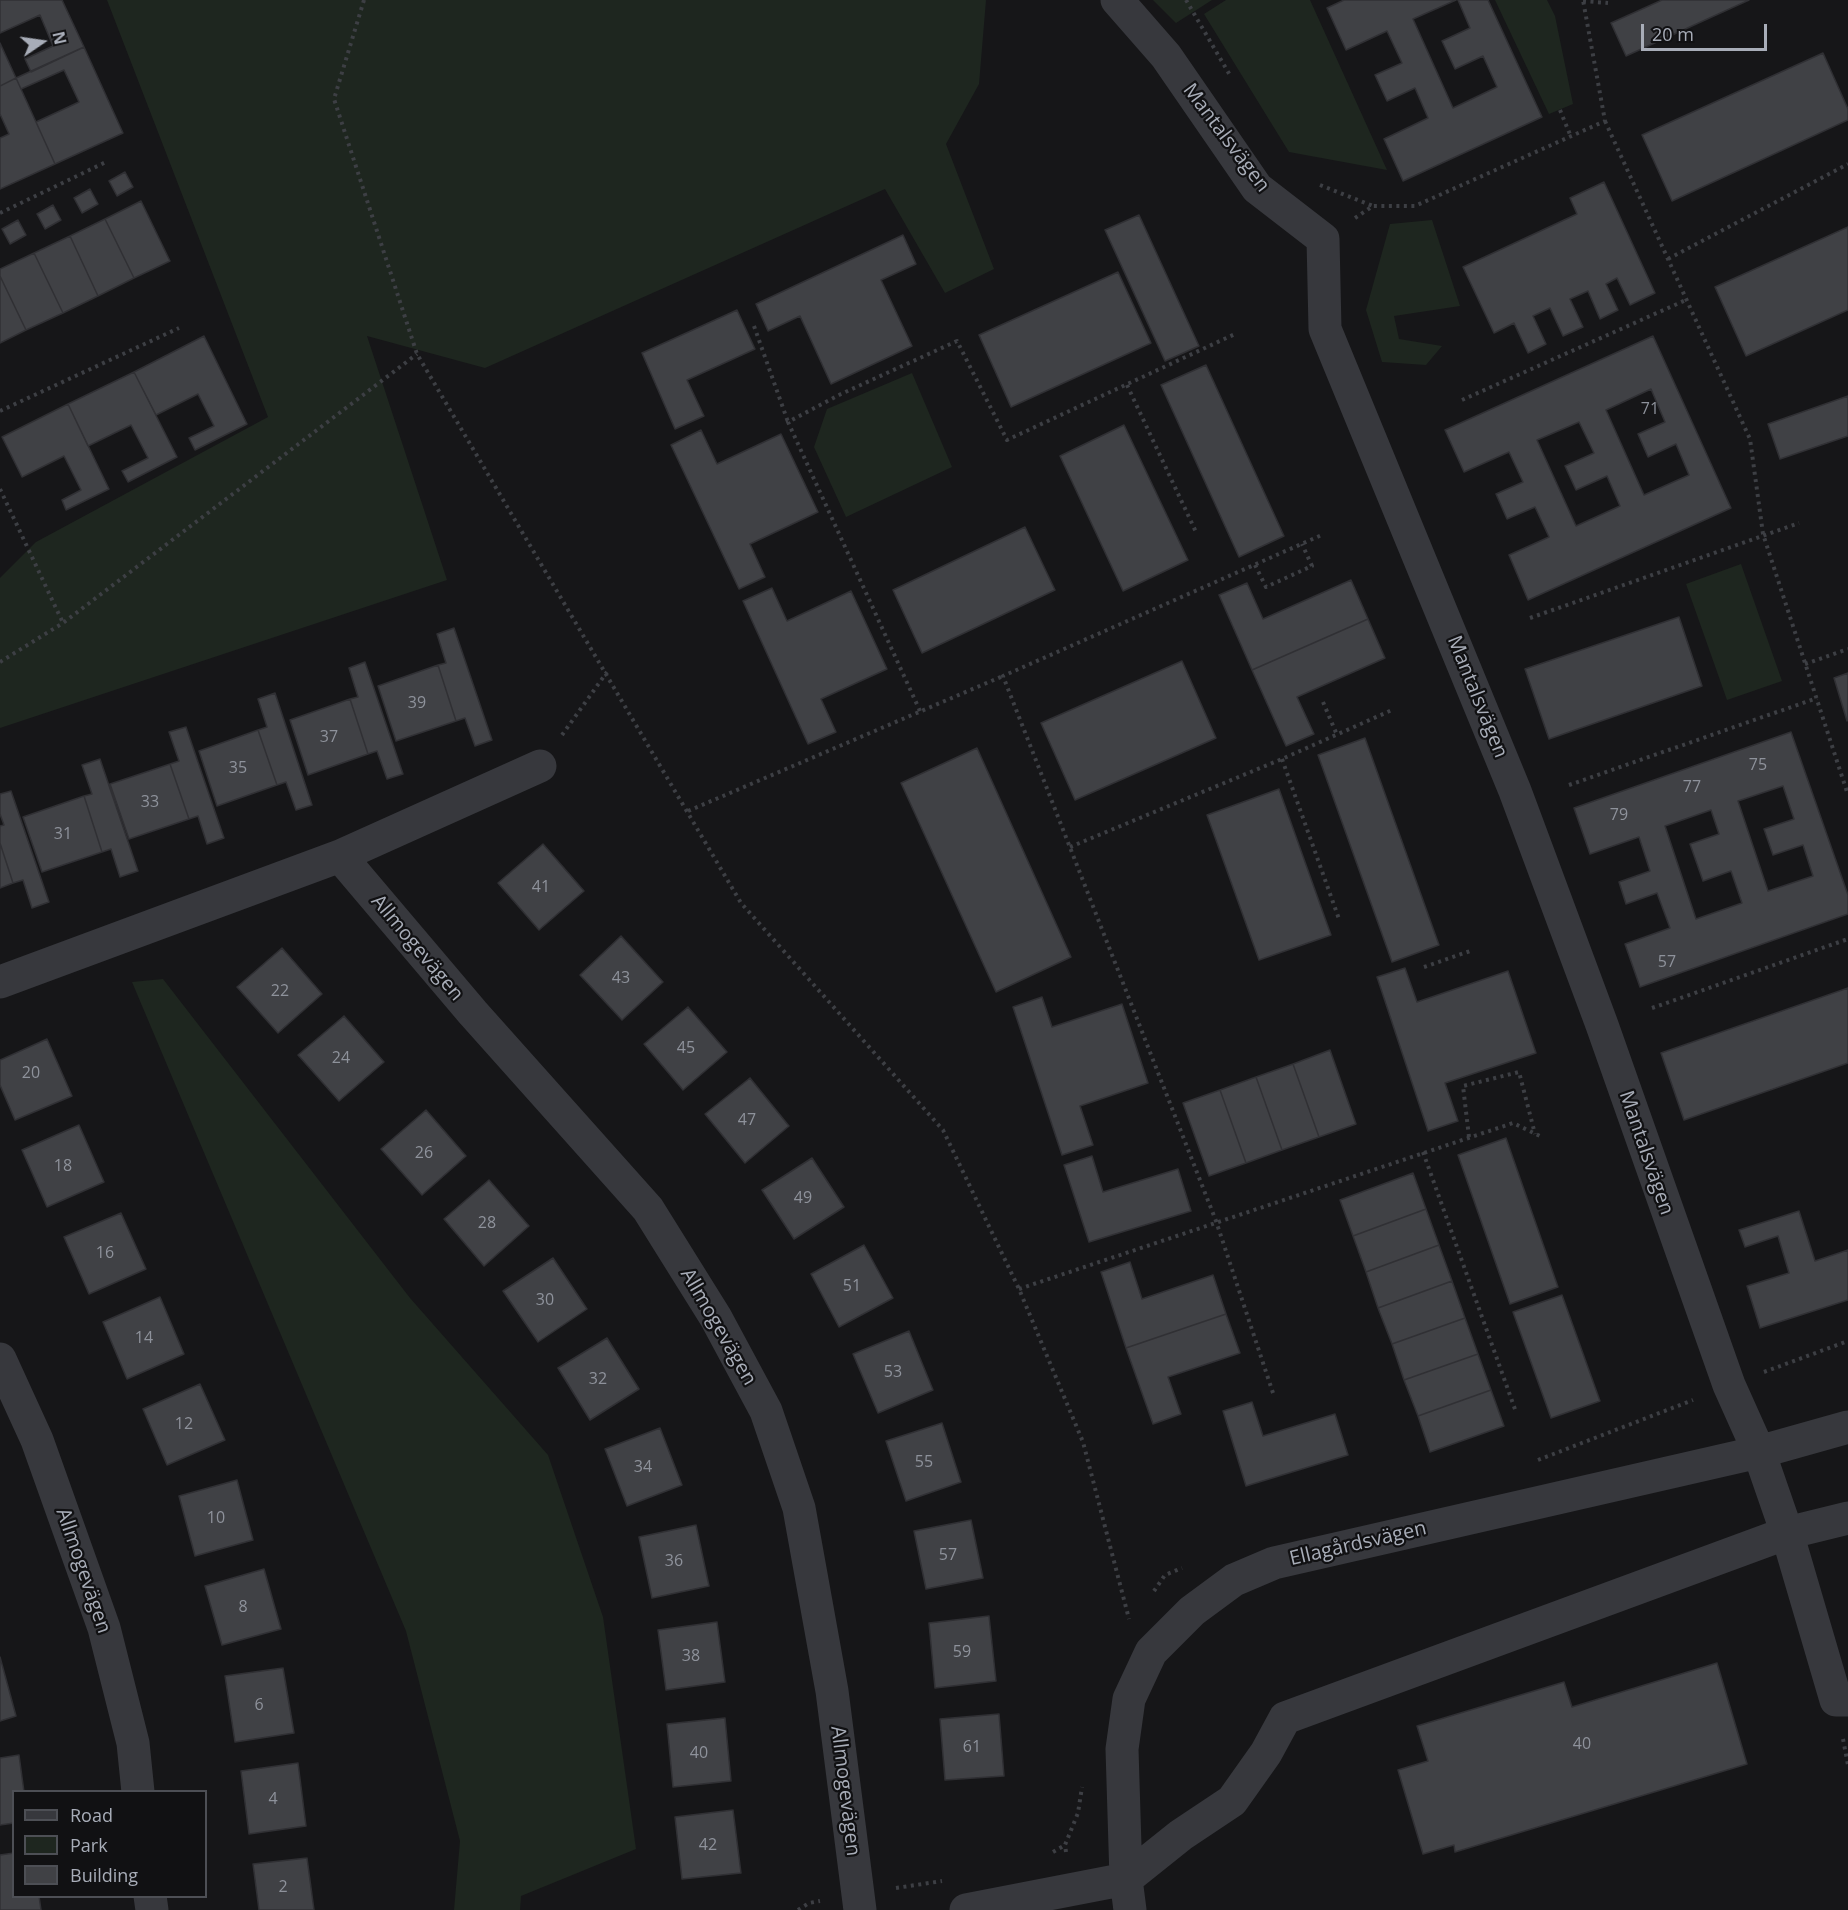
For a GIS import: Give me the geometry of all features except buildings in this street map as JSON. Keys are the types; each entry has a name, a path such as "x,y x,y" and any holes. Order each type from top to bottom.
{"street":[{"name":"Mantalsvägen","path":"1117,0 1166,56 1257,188 1323,239 1325,329 1515,791 1602,1025 1729,1385 1759,1452 1787,1533 1835,1653 1836,1700 1848,1700"},
{"path":"0,982 340,856 540,766"},
{"name":"Allmogevägen","path":"340,856 473,1013 648,1209 716,1318 766,1411 800,1508 832,1691 859,1902"},
{"name":"Allmogevägen","path":"0,1359 37,1440 104,1628 133,1743 138,1790"},
{"name":"Ellagårdsvägen","path":"1128,1895 1122,1749 1130,1699 1151,1652 1192,1611 1234,1580 1274,1563 1759,1452 1848,1427"},
{"path":"966,1910 1128,1895 1181,1835 1232,1801 1266,1753 1285,1718 1787,1533 1848,1518"}],"path":[{"path":"364,0 334,99 417,354 607,672 741,903 943,1130 1019,1289 1083,1442 1130,1624 1137,1614"},
{"path":"1186,0 1233,81"},
{"path":"1608,3 1583,1 1605,121 1750,440 1763,534 1848,795"},
{"path":"1560,110 1571,136"},
{"path":"1318,184 1373,206 1415,206 1605,121"},
{"path":"0,213 106,162"},
{"path":"1668,259 1848,164"},
{"path":"1323,239 1373,206"},
{"path":"1462,400 1686,300"},
{"path":"754,326 788,422 920,711"},
{"path":"0,402 2,410 179,328"},
{"path":"788,422 841,394 957,341 1007,440 1235,334"},
{"path":"0,662 63,623 417,354"},
{"path":"1126,385 1196,532"},
{"path":"0,489 63,623"},
{"path":"1530,618 1798,523"},
{"path":"688,811 1003,676 1324,534"},
{"path":"1255,565 1266,587 1312,566 1302,544"},
{"path":"1805,664 1848,650"},
{"path":"540,766 607,672"},
{"path":"1003,676 1216,1221 1273,1393"},
{"path":"1569,785 1817,698"},
{"path":"1323,702 1337,735"},
{"path":"1070,847 1282,759 1392,710"},
{"path":"1282,759 1339,918"},
{"path":"1652,1008 1848,939"},
{"path":"1424,967 1473,950"},
{"path":"1019,1289 1513,1123 1538,1135 1519,1072 1463,1086 1469,1137"},
{"path":"1423,1152 1516,1412"},
{"path":"1535,1462 1729,1385 1848,1341"},
{"path":"1151,1595 1166,1575 1186,1566"},
{"path":"1048,1855 1065,1845"},
{"path":"798,1910 809,1903 859,1902 952,1879"}],"green space":[{"path":"107,0 986,0 979,84 946,144 994,269 945,293 885,189 485,368 367,336 447,580 0,728 0,578 36,542 268,417"},
{"path":"1153,0 1212,0 1176,23"},
{"path":"1226,0 1310,0 1387,170 1289,152 1204,14"},
{"path":"1495,0 1547,0 1555,16 1573,104 1549,114"},
{"path":"1432,220 1460,306 1394,316 1399,339 1442,346 1426,365 1382,362 1366,310 1390,224"},
{"path":"912,373 952,467 846,517 814,447 827,409"},
{"path":"1741,564 1782,681 1727,700 1686,584"},
{"path":"163,979 410,1298 548,1455 603,1617 636,1849 521,1896 520,1910 454,1910 460,1841 406,1631 132,982"}]}
